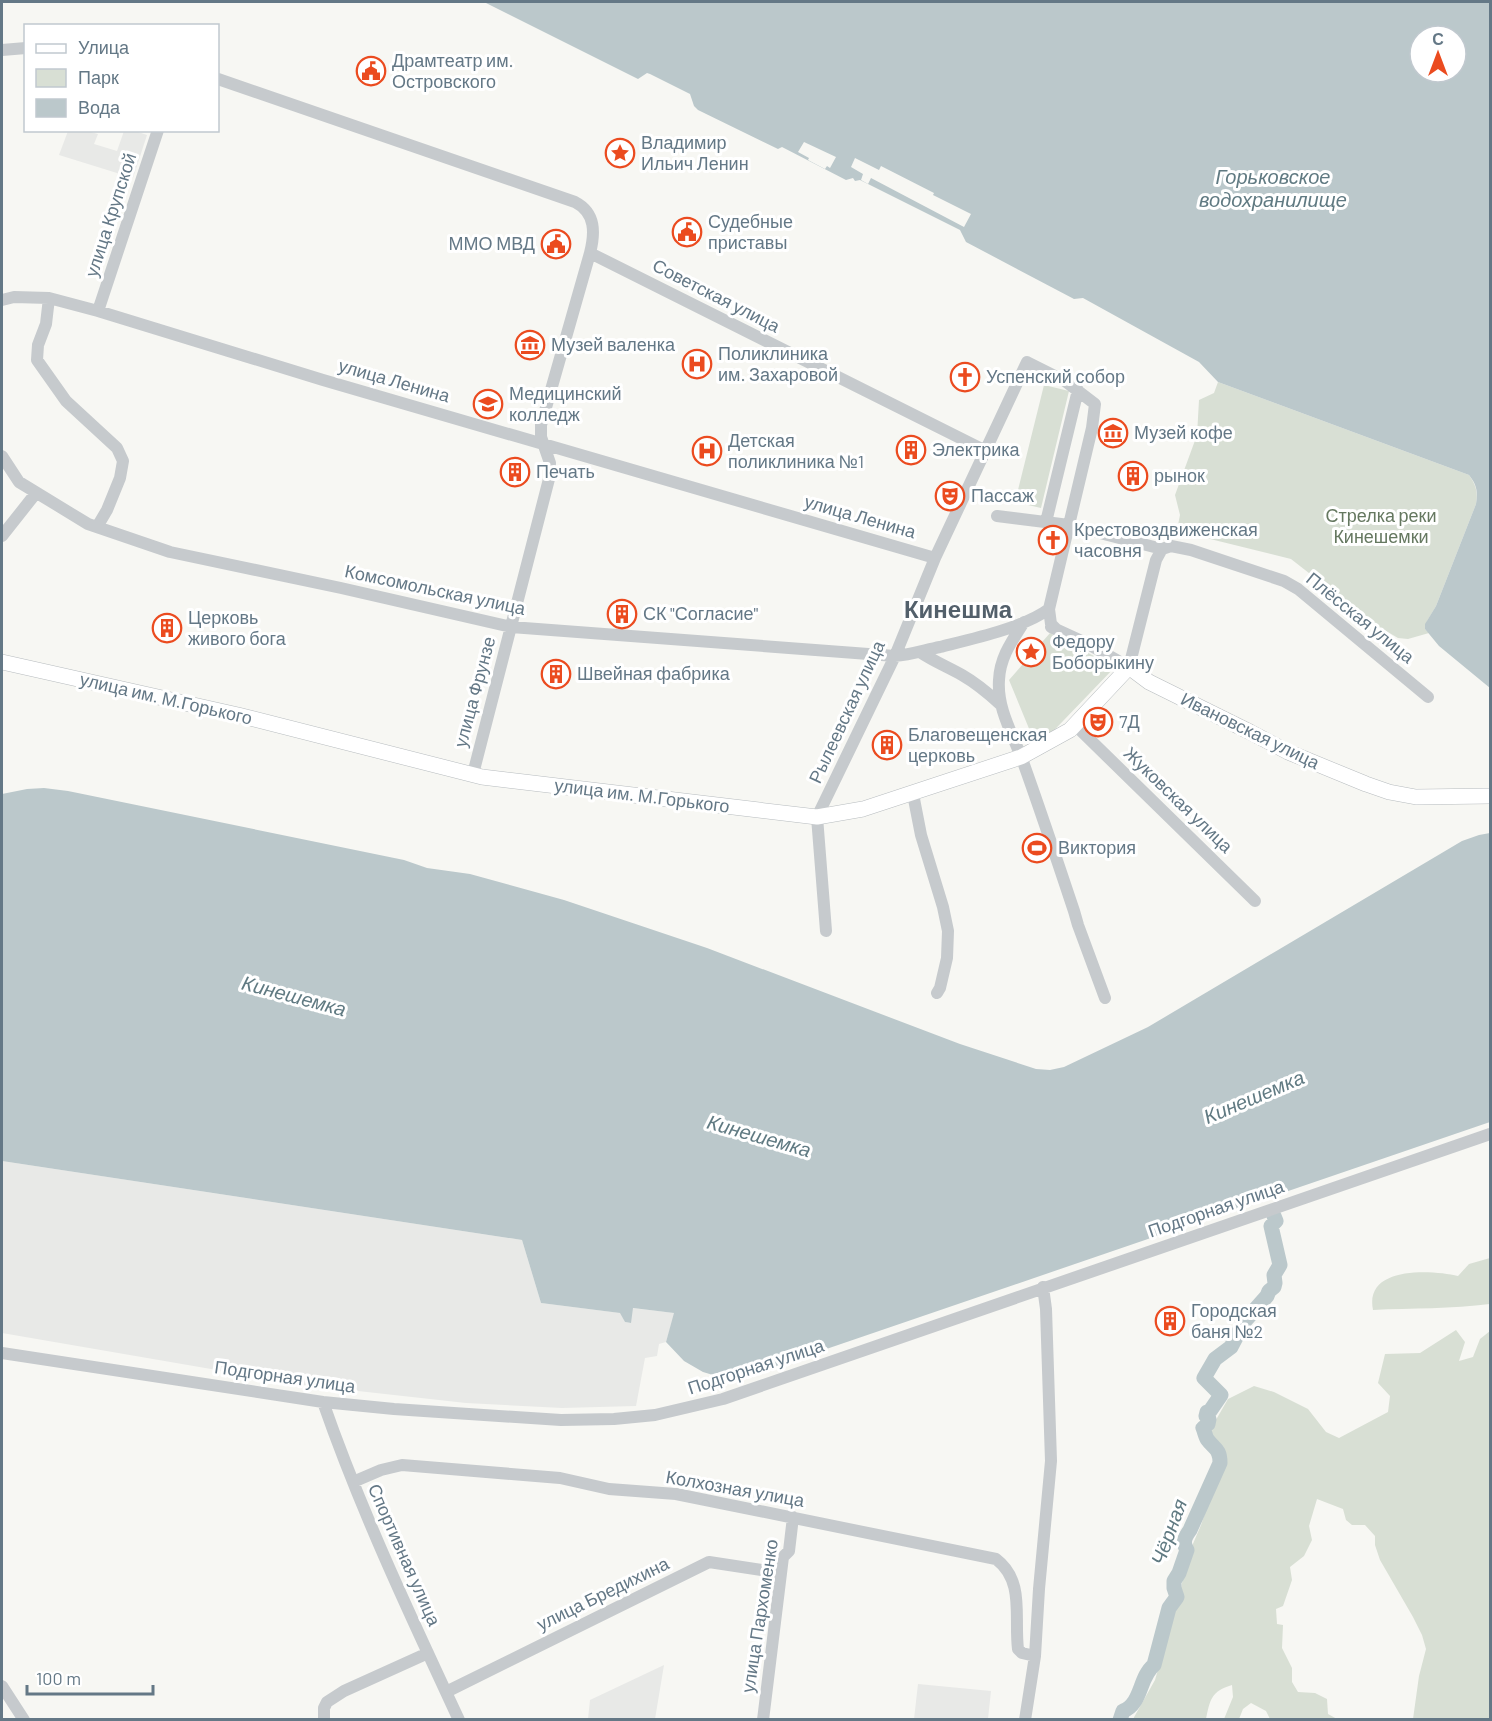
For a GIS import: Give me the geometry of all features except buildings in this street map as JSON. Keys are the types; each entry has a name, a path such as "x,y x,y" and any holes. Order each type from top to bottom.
{"main road":[{"name":"улица им. М.Горького","path":"2,662 238,715 473,774 817,817 863,809 1021,757 1070,730 1129,667"},
{"name":"Ивановская улица","path":"1129,667 1149,682 1288,752 1366,784 1389,792 1416,797 1491,796"}],"street":[{"path":"2,50 24,48"},
{"name":"улица Фрунзе","path":"219,79 575,202 590,216 594,230 590,253 543,416 541,432 550,463 549,479 473,774"},
{"name":"улица Крупской","path":"98,311 157,132"},
{"name":"Советская улица","path":"590,253 986,451"},
{"name":"улица Ленина","path":"2,300 14,297 49,298 98,311 323,380 935,558"},
{"path":"49,298 46,324 38,345 37,360 66,400 117,448 123,461 120,478 107,510 97,527"},
{"name":"Рылеевская улица","path":"817,817 895,656 935,558 1027,362 1078,390"},
{"path":"1046,522 1078,390 1095,404 1092,428 1049,609 1051,624 1056,629"},
{"name":"Комсомольская улица","path":"2,456 19,482 88,524 170,552 511,627 895,656 978,638 1037,617 1049,609"},
{"path":"2,536 36,493"},
{"name":"Плёсская улица","path":"997,516 1069,525 1162,549 1171,546 1191,550 1284,581 1298,589 1428,696"},
{"name":"улица им. М.Горького","path":"1129,667 1156,560 1162,549"},
{"path":"1024,622 1002,659 998,681 1000,704 1021,757 1105,998"},
{"name":"Ивановская улица","path":"1024,622 1042,624 1056,629 1129,667"},
{"path":"920,652 976,684 1000,704"},
{"name":"Жуковская улица","path":"1075,725 1255,901"},
{"path":"913,794 921,835 948,931 947,958 937,993"},
{"path":"817,817 826,931"},
{"name":"Подгорная улица","path":"2,1353 323,1402 394,1409 561,1420 614,1419 655,1415 723,1399 1491,1134"},
{"path":"1025,1719 1035,1656 1051,1461 1046,1309 1043,1287"},
{"name":"Спортивная улица","path":"323,1402 352,1482 459,1719"},
{"name":"Колхозная улица","path":"352,1482 381,1470 402,1465 560,1478 619,1490 676,1494 996,1559 1014,1581 1017,1600 1018,1649 1022,1653 1035,1656"},
{"name":"улица Пархоменко","path":"763,1719 783,1557 789,1551 793,1517"},
{"name":"улица Бредихина","path":"446,1692 709,1562 781,1573"},
{"path":"324,1719 324,1708 327,1702 344,1691 428,1653"},
{"path":"2,1686 24,1719"}],"shaded area":[{"path":"68,132 98,134 94,144 117,151 124,132 138,132 147,135 133,178 59,155"},
{"path":"2,1161 522,1240 541,1303 621,1313 625,1322 630,1323 632,1308 675,1313 666,1342 659,1344 657,1356 645,1358 636,1406 562,1408 466,1403 304,1385 2,1333"},
{"path":"664,1665 655,1719 588,1719 590,1700"},
{"path":"918,1684 991,1691 988,1719 914,1719"}],"green space":[{"name":"Стрелка реки Кинешемки","path":"1218,382 1469,475 1476,489 1476,504 1436,606 1427,621 1425,629 1429,633 1408,639 1398,638 1374,624 1291,559 1198,536 1199,531 1178,525 1180,515 1175,495 1197,435 1199,400 1214,393"},
{"path":"1044,385 1069,391 1041,508 1015,502"},
{"path":"1050,633 1115,667 1037,748 1009,680"},
{"path":"1490,1258 1490,1304 1373,1310 1373,1296 1379,1285 1389,1278 1417,1273 1458,1276 1469,1264"},
{"path":"1456,1330 1465,1342 1459,1361 1473,1357 1480,1339 1490,1331 1490,1719 1413,1719 1419,1676 1426,1649 1422,1635 1380,1560 1375,1545 1375,1536 1365,1525 1352,1525 1346,1520 1343,1509 1317,1499 1309,1526 1312,1540 1304,1556 1290,1567 1292,1580 1283,1606 1276,1609 1277,1624 1283,1625 1282,1648 1292,1668 1292,1682 1298,1692 1315,1693 1327,1699 1328,1714 1337,1719 1270,1719 1266,1711 1251,1703 1243,1709 1239,1719 1224,1719 1233,1697 1232,1685 1216,1693 1206,1719 1133,1719 1155,1680 1189,1553 1212,1493 1219,1468 1209,1451 1213,1425 1228,1399 1254,1386 1274,1392 1308,1409 1326,1432 1339,1438 1388,1412 1390,1396 1378,1383 1385,1354 1420,1353"}],"water":[{"name":"Горьковское водохранилище","path":"484,2 1490,2 1490,688 1439,646 1425,629 1425,624 1436,606 1476,504 1476,489 1469,475 1218,382 1199,362 1083,298 1074,299 966,242 960,230 860,180 855,181 853,178 846,180 782,147 778,149 698,110 690,94 647,73 638,79"},
{"name":"Кинешемка","path":"44,788 404,860 427,868 470,874 564,900 707,948 960,1044 1036,1069 1050,1070 1064,1067 1148,1027 1462,841 1490,833 1490,1122 733,1381 703,1372 684,1361 666,1342 674,1313 633,1308 631,1323 625,1322 620,1313 541,1303 522,1240 2,1161 2,794"}],"pier":[{"path":"804,142 836,157 830,168 827,166 825,169 798,152"},
{"path":"855,158 879,170 881,166 971,214 964,227 871,178 868,184 861,180 863,174 851,167"}],"waterway":[{"name":"Чёрная","path":"1120,1720 1123,1711 1134,1703 1149,1670 1154,1665 1169,1608 1177,1597 1174,1581 1187,1550 1185,1540 1220,1463 1218,1451 1207,1439 1203,1428 1208,1424 1207,1412 1221,1395 1204,1378 1215,1359 1231,1347 1244,1322 1274,1287 1274,1275 1280,1265 1271,1226 1276,1221 1274,1216"}],"place":[{"name":"Драмтеатр им. Островского","path":"371,71"},
{"name":"Владимир Ильич Ленин","path":"620,153"},
{"name":"Судебные приставы","path":"687,232"},
{"name":"ММО МВД","path":"556,244"},
{"name":"Музей валенка","path":"530,345"},
{"name":"Поликлиника им. Захаровой","path":"697,364"},
{"name":"Успенский собор","path":"965,377"},
{"name":"Медицинский колледж","path":"488,404"},
{"name":"Музей кофе","path":"1113,433"},
{"name":"Электрика","path":"911,450"},
{"name":"Детская поликлиника №1","path":"707,451"},
{"name":"Печать","path":"515,472"},
{"name":"рынок","path":"1133,476"},
{"name":"Пассаж","path":"950,496"},
{"name":"Крестовоздвиженская часовня","path":"1053,540"},
{"name":"СК \"Согласие\"","path":"622,614"},
{"name":"Церковь живого бога","path":"167,628"},
{"name":"Федору Боборыкину","path":"1031,652"},
{"name":"Швейная фабрика","path":"556,674"},
{"name":"7Д","path":"1098,722"},
{"name":"Благовещенская церковь","path":"887,745"},
{"name":"Виктория","path":"1037,848"},
{"name":"Городская баня №2","path":"1170,1321"}],"district":[{"name":"Кинешма","path":"958,610"}]}
